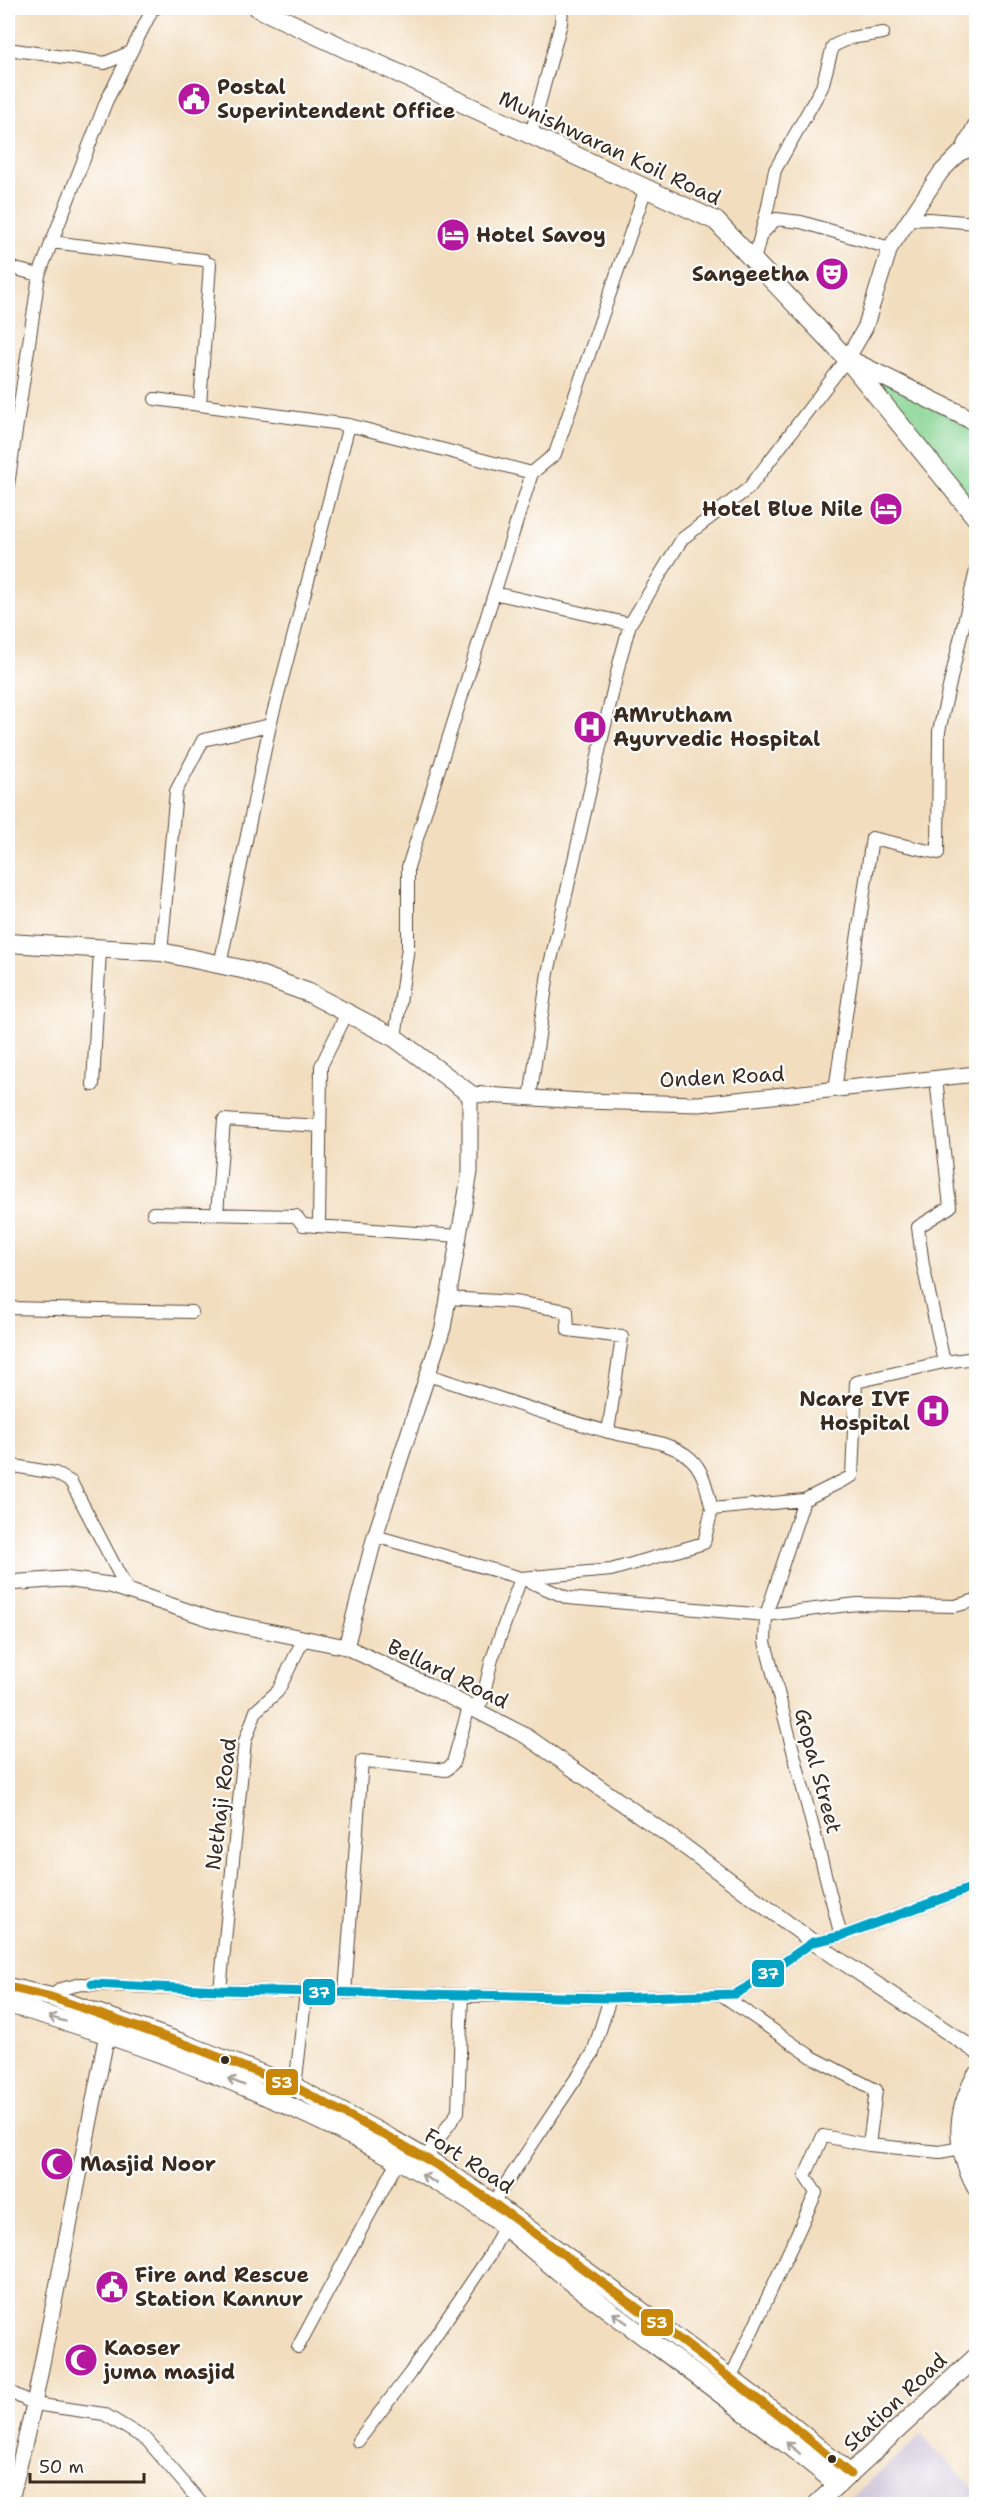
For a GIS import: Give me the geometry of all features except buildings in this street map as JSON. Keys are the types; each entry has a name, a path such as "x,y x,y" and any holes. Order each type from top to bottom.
{"main road":[{"name":"Munishwaran Koil Road","path":"258,8 716,221 848,359 976,518"},
{"path":"848,359 976,422"},
{"path":"8,943 162,952 246,970 309,993 395,1038 470,1094"},
{"name":"Fort Road","path":"8,1987 51,1997 150,2048 266,2094 465,2198 504,2227 730,2379 785,2420 844,2479"},
{"name":"Fort Road","path":"8,2004 109,2026 295,2087 425,2158 493,2203 708,2382 844,2479"},
{"path":"976,2076 967,2092 960,2117 961,2148 976,2187"},
{"path":"289,2106 295,2087"},
{"name":"Station Road","path":"817,2505 976,2357"}],"street":[{"path":"8,485 39,274 106,102 156,8"},
{"path":"531,134 561,23 562,8"},
{"path":"754,261 775,170 822,87 833,46 850,38 883,33"},
{"path":"8,49 105,63 131,52"},
{"path":"530,1098 548,973 630,624 682,539 749,488 848,359 866,328 890,248 941,172 960,153 976,121"},
{"path":"960,153 976,147"},
{"path":"395,1038 408,947 408,867 532,473 555,454 646,188"},
{"path":"761,235 776,219 801,222 890,248"},
{"path":"907,220 929,219 976,223"},
{"path":"51,243 207,262 200,405"},
{"path":"8,267 39,274"},
{"path":"155,399 349,425 532,473"},
{"path":"220,964 270,725 349,425"},
{"path":"835,1090 872,838 938,852 939,731 976,570"},
{"path":"494,593 630,624"},
{"path":"162,952 176,790 203,740 270,725"},
{"path":"93,1085 100,950"},
{"path":"319,1226 321,1066 347,1013"},
{"name":"Onden Road","path":"470,1094 699,1104 976,1074"},
{"path":"936,1078 950,1207 918,1227 923,1265 944,1362"},
{"path":"346,1647 375,1536 443,1328 470,1172 470,1094"},
{"path":"217,1214 224,1120 320,1126"},
{"path":"153,1213 296,1216 303,1225 459,1236"},
{"path":"448,1298 514,1302 567,1311 568,1330 622,1337 608,1432"},
{"path":"8,1308 192,1312"},
{"path":"712,1509 804,1500 852,1476 856,1382 944,1362 976,1358"},
{"path":"428,1375 608,1432 656,1442 691,1458 704,1477 712,1509 704,1543 611,1570 521,1578"},
{"path":"8,1465 55,1473 70,1482 128,1590"},
{"name":"Gopal Street","path":"804,1500 766,1615 765,1642 841,1936"},
{"path":"375,1536 521,1578 568,1598 766,1615 857,1604 955,1606 976,1600"},
{"path":"345,1993 362,1761 446,1770 453,1763 469,1707 482,1701 492,1659 521,1578"},
{"name":"Bellard Road","path":"8,1583 64,1580 110,1585 214,1620 346,1647 526,1736 685,1847 813,1941 976,2051"},
{"name":"Nethaji Road","path":"220,1990 245,1741 256,1711 278,1690 304,1638"},
{"path":"51,1997 61,1989 81,1984 220,1990 610,1998 735,1994 813,1941 841,1936 976,1886"},
{"path":"295,2087 306,1992"},
{"path":"425,2158 458,2112 462,1995"},
{"path":"722,1995 812,2057 876,2090 868,2145"},
{"path":"493,2203 592,2053 610,1998"},
{"path":"10,2505 34,2403 109,2026"},
{"path":"730,2379 816,2193 805,2176 823,2136 868,2145 940,2152 961,2148"},
{"path":"298,2347 398,2161"},
{"path":"358,2441 410,2373 490,2255 504,2227"},
{"path":"8,2391 34,2403 104,2414 147,2440 202,2505"}],"shaded area":[{"path":"921,2435 976,2490 976,2504 844,2504"}],"green space":[{"path":"859,368 976,430 976,512"}],"transit line":[{"name":"37","path":"92,1984 220,1990 610,1998 735,1994 813,1942 841,1936 976,1886"},
{"name":"53","path":"8,1987 51,1997 185,2044 295,2087 392,2139 442,2168 493,2203 655,2321 785,2420 850,2474"}],"place":[{"name":"Postal Superintendent Office","path":"194,99"},
{"name":"Hotel Savoy","path":"453,235"},
{"name":"Sangeetha","path":"832,274"},
{"name":"Hotel Blue Nile","path":"886,509"},
{"name":"AMrutham Ayurvedic Hospital","path":"590,727"},
{"name":"Ncare IVF Hospital","path":"933,1411"},
{"name":"Masjid Noor","path":"57,2164"},
{"name":"Fire and Rescue Station Kannur","path":"112,2287"},
{"name":"Kaoser juma masjid","path":"81,2360"}]}
